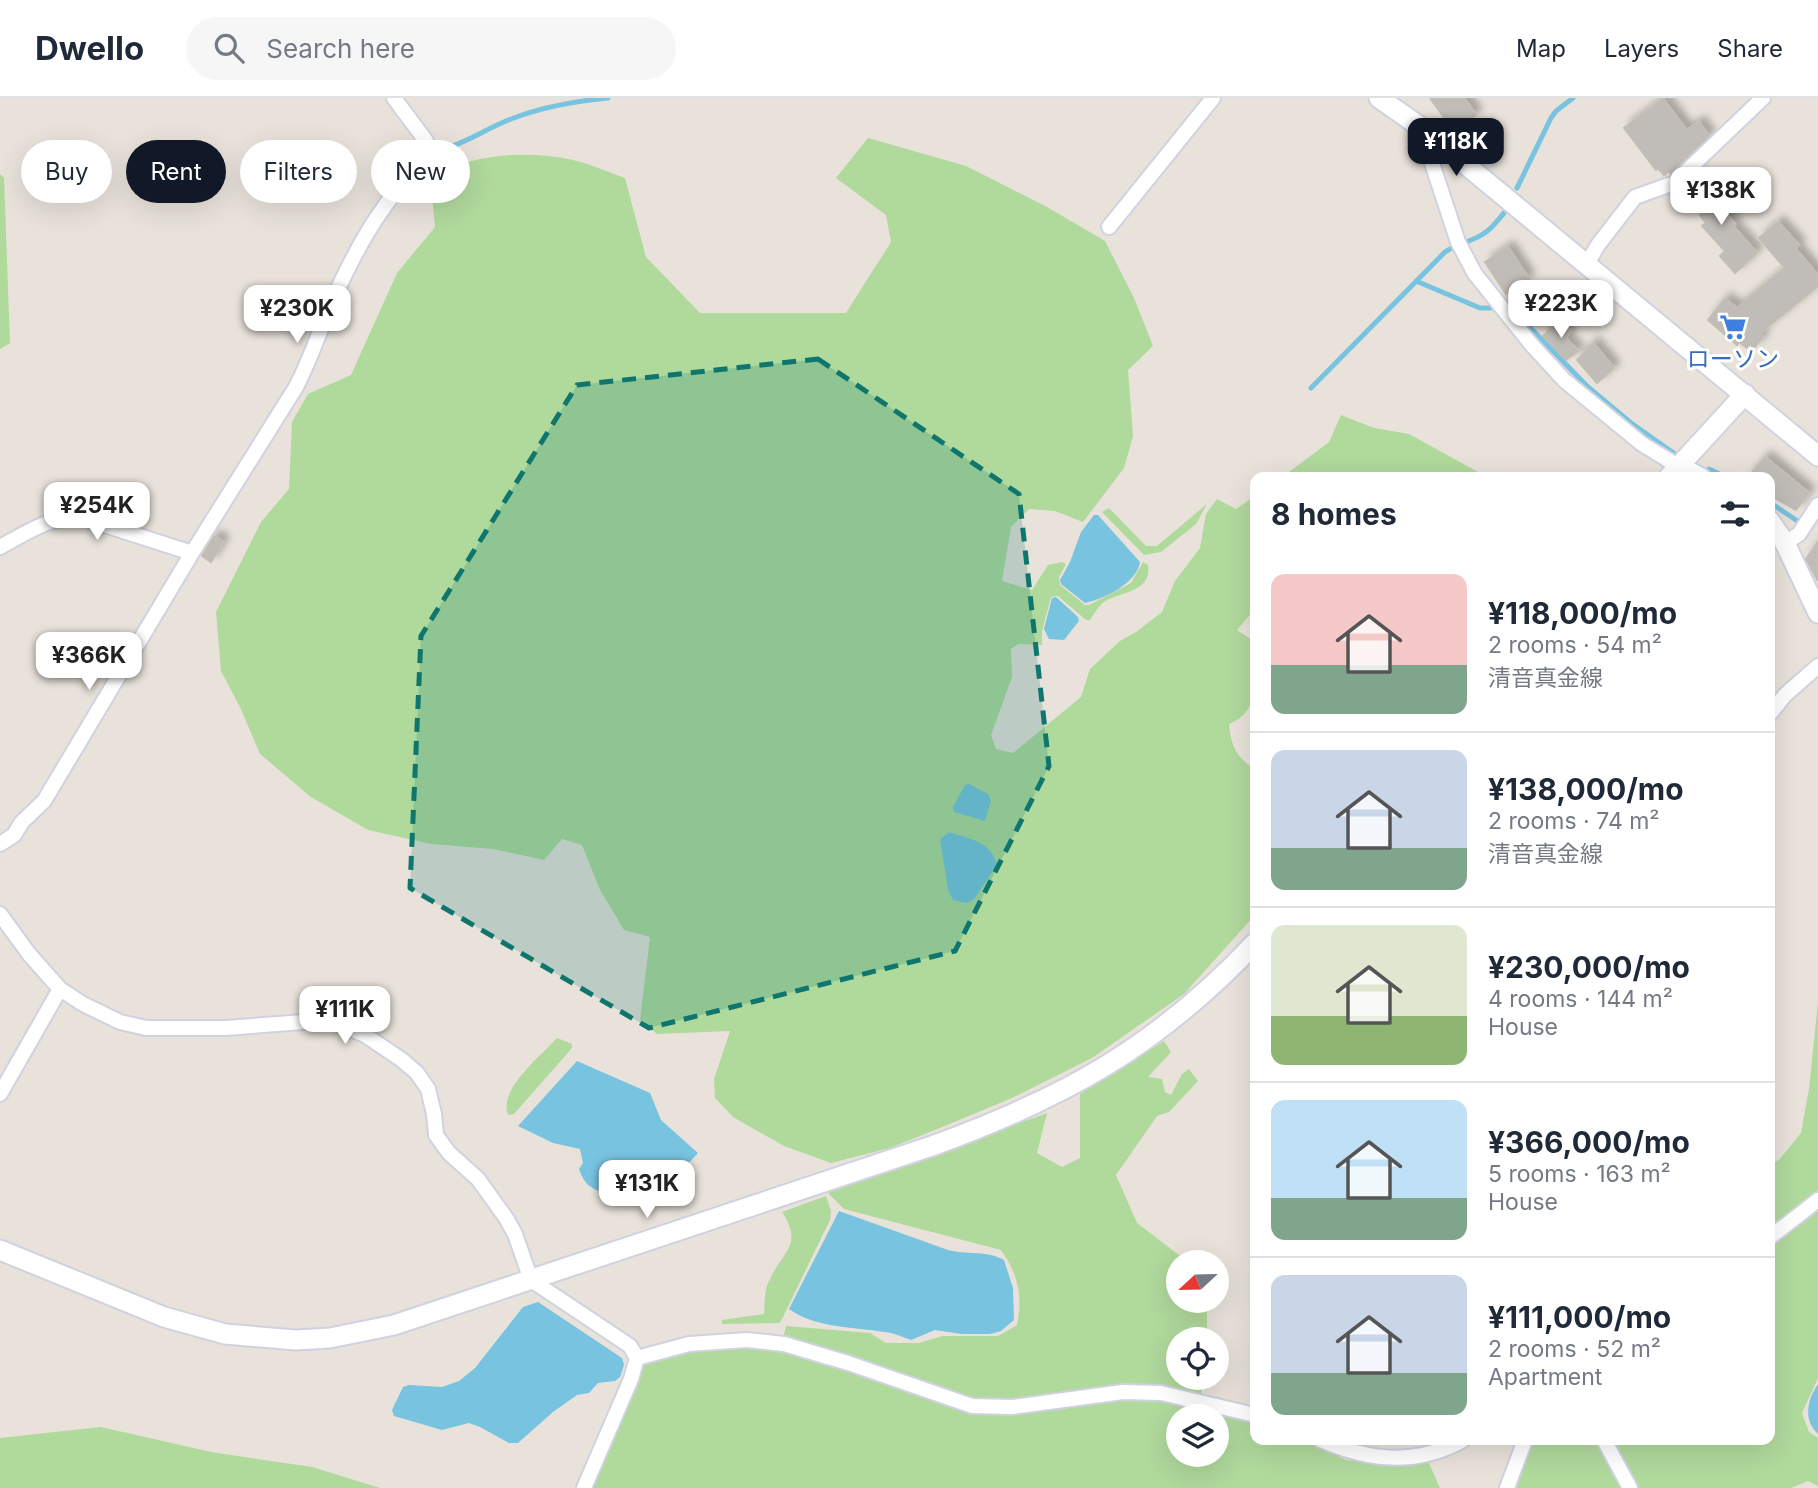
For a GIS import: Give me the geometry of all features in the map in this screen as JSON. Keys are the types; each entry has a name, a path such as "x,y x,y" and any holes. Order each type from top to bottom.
{"street":[{"path":"0,844 14,835 22,822 44,801 192,553 296,387 336,293 362,241 388,199 414,170 429,158 426,141 394,98"},
{"path":"1109,227 1213,98"},
{"path":"1379,98 1419,126 1818,456"},
{"path":"1587,264 1598,245 1635,197 1674,183 1763,98"},
{"path":"1419,126 1460,245 1475,274 1564,380 1673,472 1745,394"},
{"path":"1785,543 1798,534 1818,505"},
{"path":"0,547 40,526 70,516 192,553"},
{"path":"1775,529 1785,543 1818,612"},
{"path":"1775,708 1818,666"},
{"path":"0,914 29,954 60,989 120,1022 146,1028 226,1028 330,1020 365,1035 417,1073 428,1089 436,1135 449,1153 478,1179 496,1201 515,1234 531,1280 630,1346 637,1358 631,1378 583,1488"},
{"path":"0,1250 164,1317 225,1334 261,1339 307,1339 394,1325 932,1146 1041,1103 1093,1075 1158,1032 1219,981 1250,948"},
{"path":"0,1094 60,989"},
{"path":"1775,1233 1818,1200"},
{"path":"637,1358 689,1344 747,1340 784,1345 848,1363 972,1406 1012,1407 1136,1392 1161,1393 1250,1414"},
{"path":"1332,1445 1350,1453 1397,1459 1443,1451 1454,1445"},
{"path":"1507,1488 1523,1445"},
{"path":"1607,1445 1630,1488"}],"highlighted area":[{"path":"818,359 1019,494 1049,766 955,951 649,1028 410,888 421,636 577,385"}],"green space":[{"path":"868,138 966,166 1047,207 1105,241 1134,298 1153,346 1128,370 1133,436 1124,468 1083,522 1055,511 1029,509 1011,527 1002,581 1032,590 1048,565 1062,562 1066,564 1059,577 1060,585 1085,605 1089,605 1131,583 1143,562 1148,565 1146,579 1136,588 1106,601 1090,620 1086,620 1058,596 1051,597 1042,631 1042,645 1018,644 1011,649 1012,677 991,735 996,749 1013,753 1081,697 1090,669 1120,641 1162,612 1175,581 1200,548 1206,514 1217,499 1236,509 1250,499 1250,615 1237,630 1250,639 1250,704 1240,718 1229,724 1236,750 1250,765 1250,921 1184,994 1092,1058 1012,1098 890,1148 831,1163 784,1146 733,1117 715,1098 714,1079 730,1031 657,1034 640,1020 650,937 624,930 600,890 582,845 562,839 544,860 493,849 431,844 368,830 311,797 260,754 221,671 216,612 261,522 289,489 292,422 308,394 351,375 397,273 435,227 433,203 470,203 470,161 511,155 546,156 571,159 625,178 646,257 700,313 846,313 891,242 886,215 836,178"},
{"path":"0,174 4,178 10,343 0,349"},
{"path":"1341,415 1374,428 1409,434 1478,472 1289,472 1329,442"},
{"path":"1207,504 1196,524 1161,552 1144,555 1102,512 1109,508 1146,546 1157,546"},
{"path":"1818,1002 1818,1378 1802,1413 1809,1432 1818,1438 1818,1486 1808,1481 1791,1488 1513,1488 1529,1445 1775,1445 1775,1162 1801,1133 1809,1089"},
{"path":"557,1038 572,1044 572,1048 514,1114 508,1115 509,1095 515,1084"},
{"path":"1164,1041 1171,1052 1148,1077 1162,1079 1165,1092 1171,1095 1182,1074 1189,1069 1198,1081 1169,1112 1157,1116 1116,1175 1137,1223 1172,1250 1166,1250 1166,1313 1207,1313 1207,1327 1166,1327 1166,1390 1202,1390 1200,1404 1166,1404 1166,1467 1229,1467 1229,1415 1250,1420 1250,1445 1316,1445 1346,1460 1398,1465 1428,1461 1440,1488 592,1488 644,1364 687,1352 743,1345 780,1351 786,1326 870,1333 886,1343 919,1343 943,1336 998,1336 1017,1325 1018,1286 1012,1268 1001,1250 844,1209 828,1193 1047,1113 1037,1153 1062,1167 1080,1158 1080,1094"},
{"path":"826,1196 831,1211 830,1220 780,1323 722,1324 722,1320 764,1314 767,1285 791,1241 788,1223 782,1212"},
{"path":"101,1427 211,1452 312,1467 380,1488 0,1488 0,1438"}],"water":[{"path":"1094,515 1098,515 1140,562 1133,577 1118,589 1085,603 1061,584 1060,580 1081,532"},
{"path":"1056,597 1079,621 1064,640 1049,639 1044,629 1052,598"},
{"path":"969,784 988,794 991,800 985,821 954,812 953,807 965,785"},
{"path":"949,832 985,846 997,865 974,899 967,903 953,900 948,890 940,839"},
{"path":"577,1061 650,1093 661,1120 698,1153 675,1178 659,1181 655,1192 642,1197 623,1197 596,1190 587,1184 580,1172 583,1163 580,1149 553,1143 518,1126"},
{"path":"839,1211 948,1250 990,1255 1004,1260 1013,1288 1014,1320 1001,1331 990,1334 935,1330 911,1340 888,1333 811,1320 789,1309"},
{"path":"538,1302 622,1358 624,1365 620,1377 615,1381 598,1383 589,1393 577,1395 518,1443 509,1443 469,1423 442,1430 394,1416 392,1410 403,1387 442,1387 459,1381 475,1368 523,1307"},
{"path":"1818,1384 1818,1434 1810,1423 1808,1410"}],"building":[{"path":"1430,98 1464,98 1476,115 1453,130"},
{"path":"1663,99 1687,130 1699,122 1709,136 1671,173 1669,171 1664,175 1658,168 1656,170 1624,128"},
{"path":"1696,175 1712,193 1710,196 1735,224 1733,226 1757,253 1735,273 1720,256 1725,251 1702,226 1706,223 1700,215 1704,211 1703,208 1684,187"},
{"path":"1778,222 1799,245 1795,248 1818,275 1818,286 1759,334 1763,337 1754,348 1750,344 1747,348 1739,342 1737,345 1708,320 1725,299 1737,308 1785,268 1759,238"},
{"path":"1508,247 1529,279 1506,294 1485,262"},
{"path":"1560,320 1571,331 1566,338 1578,351 1566,360 1543,336"},
{"path":"1593,343 1614,368 1597,383 1577,360"},
{"path":"1765,457 1809,493 1796,510 1775,498 1775,472 1752,472"},
{"path":"214,536 223,542 211,562 202,556"},
{"path":"1818,542 1818,581 1806,559"}],"waterway":[{"path":"466,140 535,111 608,98"},
{"path":"1517,188 1551,118 1573,98"},
{"path":"1311,388 1445,252 1486,232 1504,213"},
{"path":"1416,281 1480,308 1491,308"},
{"path":"1509,306 1588,387 1631,423 1675,454"},
{"path":"1709,469 1715,472"},
{"path":"1775,506 1802,524"}],"place":[{"name":"ローソン","path":"1733,327"}]}
